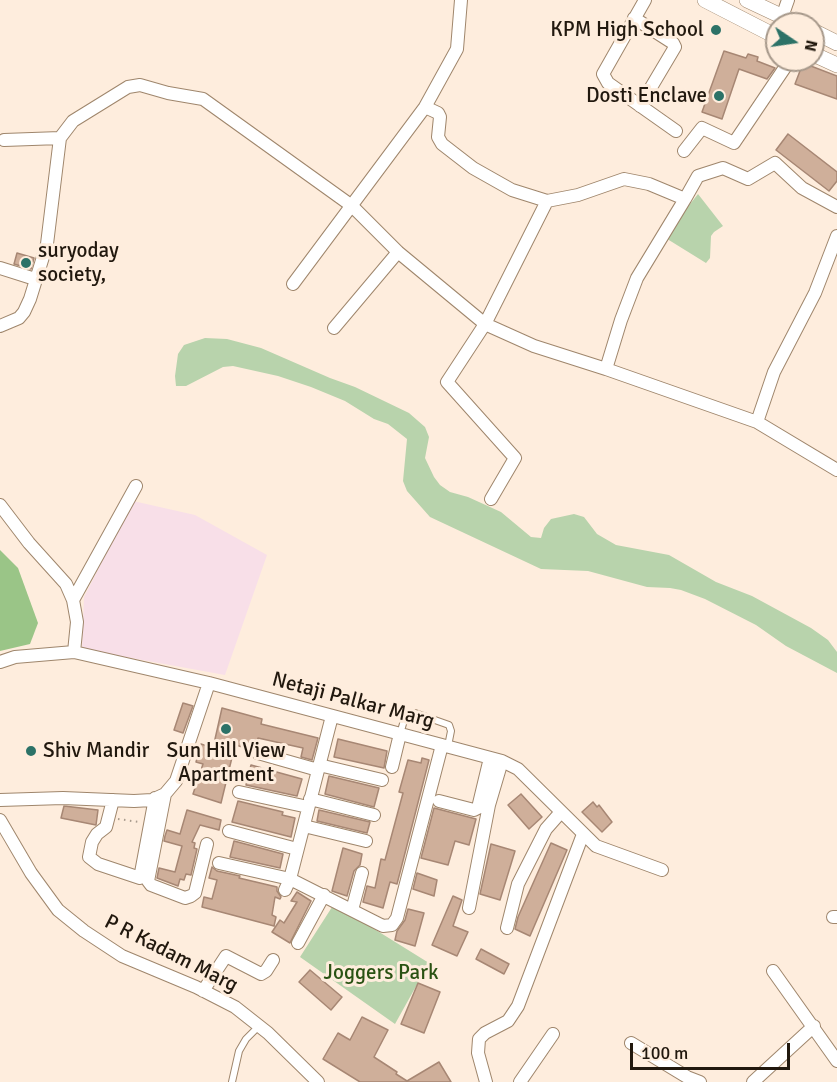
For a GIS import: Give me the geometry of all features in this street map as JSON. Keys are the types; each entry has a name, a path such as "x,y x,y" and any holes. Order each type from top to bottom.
{"street":[{"path":"293,284 425,107 457,49 460,0"},
{"path":"645,0 603,74 608,83 676,131"},
{"path":"705,0 765,31"},
{"path":"751,25 752,2 773,12"},
{"path":"634,18 673,43 675,47 640,106"},
{"path":"684,151 702,128 734,143 782,72"},
{"path":"0,326 19,318 24,312 47,244 60,138 73,122 128,87 140,85 203,99 352,206 398,252 485,324 534,346 757,422 837,470"},
{"path":"425,107 438,113 440,117 438,137 442,144 473,168 512,190 547,201 578,195 624,179 649,184 685,199"},
{"path":"4,140 60,138"},
{"path":"606,369 637,278 698,176 723,168 748,179 775,163 802,188 837,207"},
{"path":"491,499 515,459 447,382 485,324 547,201"},
{"path":"757,422 774,372 815,293 837,236"},
{"path":"334,328 398,252"},
{"path":"0,268 35,279"},
{"path":"73,600 136,486"},
{"path":"0,505 29,543 66,584 73,600 77,622 74,652"},
{"name":"Netaji Palkar Marg","path":"0,662 15,657 74,652 209,683 496,759 518,770 596,846 662,870"},
{"path":"113,800 105,827 92,842 88,857 99,864 140,878 151,824 160,796 176,781 209,683"},
{"path":"288,885 332,716"},
{"path":"392,767 400,734"},
{"path":"219,863 324,896 383,926 392,925 398,918 445,746"},
{"path":"258,753 382,780"},
{"path":"439,801 474,810 478,807 496,759"},
{"path":"469,908 496,759"},
{"path":"239,792 374,815"},
{"path":"0,800 63,798 134,801 160,796"},
{"path":"160,796 148,881 151,885 185,898 191,896 195,892 207,844"},
{"path":"507,928 518,884 546,829 561,812"},
{"name":"P R Kadam Marg","path":"0,820 31,873 51,901 84,932 122,956 234,1007 259,1026 318,1082"},
{"path":"304,826 366,841"},
{"path":"229,831 297,849"},
{"path":"486,1082 478,1053 479,1039 485,1033 508,1021 518,1006 583,834"},
{"path":"352,910 362,873"},
{"path":"298,943 324,896"},
{"path":"203,991 226,956 261,974 266,971 273,960"},
{"path":"774,971 837,1061"},
{"path":"753,1082 814,1026"},
{"path":"519,1082 553,1034"},
{"path":"630,1043 687,1077 700,1082"}],"lane":[{"path":"400,734 405,717 408,713 415,712 449,725 451,730 445,746"},
{"path":"232,1082 239,1051 246,1039 259,1026"}],"path":[{"path":"109,817 151,824"}],"shaded area":[{"path":"133,501 195,515 267,555 225,675 82,649 84,597"}],"green space":[{"path":"698,194 723,226 711,236 710,258 706,263 664,237"},
{"path":"205,338 227,339 261,348 355,387 409,413 425,427 429,437 425,458 434,477 450,492 468,497 501,512 531,537 541,538 544,528 551,519 574,514 584,517 597,534 616,545 669,555 716,582 752,596 811,628 828,640 837,652 837,673 786,646 756,625 705,599 681,590 647,587 588,571 541,569 430,517 407,491 403,481 407,439 388,424 374,419 345,401 278,376 233,366 223,367 186,386 176,386 178,354 184,345"},
{"path":"0,550 18,568 38,623 30,644 0,651"},
{"name":"Joggers Park","path":"334,904 429,963 395,1024 300,957"}],"building":[{"name":"Dosti Enclave","path":"724,51 746,58 748,54 758,57 757,61 765,64 765,72 772,72 767,79 739,69 722,119 702,112"},
{"path":"825,71 837,76 837,99 795,84 800,72"},
{"path":"788,134 837,172 837,181 829,191 776,150"},
{"name":"suryoday society,","path":"17,253 34,258 31,269 14,264"},
{"path":"183,703 193,706 183,733 174,730"},
{"path":"222,708 262,719 261,724 318,738 312,760 301,757 303,748 258,738 256,745 251,749 235,745 221,803 193,794 203,764 196,762 201,744 213,748"},
{"path":"338,739 387,751 384,768 334,757"},
{"path":"422,758 429,760 397,884 390,882 383,908 363,902 367,886 375,888 381,859 385,860 403,793 399,792 408,760 421,763"},
{"path":"251,765 302,779 297,796 246,785"},
{"path":"329,776 379,788 374,807 325,794"},
{"path":"521,794 542,817 529,829 508,805"},
{"path":"238,801 283,812 282,815 295,818 291,837 232,822"},
{"path":"593,802 597,807 599,805 612,822 602,832 582,812"},
{"path":"64,806 98,810 96,825 61,818"},
{"path":"434,808 476,819 469,845 455,841 448,865 421,858"},
{"path":"187,810 221,820 219,830 200,825 192,842 195,843 194,848 197,849 191,875 186,874 184,880 180,879 178,886 157,878 159,868 175,872 182,846 164,841 167,830 180,834"},
{"path":"319,810 370,822 367,833 317,821"},
{"path":"234,841 283,854 280,868 230,857"},
{"path":"551,843 567,850 530,936 515,929 518,917"},
{"path":"491,844 515,851 500,900 480,894"},
{"path":"343,848 362,854 360,865 354,871 347,896 332,891"},
{"path":"212,867 217,871 240,876 239,878 277,887 281,897 280,899 275,897 272,915 276,917 274,926 202,907 204,897 212,899 217,880 209,878"},
{"path":"417,873 437,880 434,896 413,889"},
{"path":"297,892 311,901 290,943 272,932 280,920 284,923 297,902 291,901"},
{"path":"453,896 462,900 453,926 468,932 457,956 432,945"},
{"path":"408,909 424,913 415,946 395,940"},
{"path":"481,949 509,964 504,974 476,959"},
{"path":"310,970 342,997 331,1010 299,982"},
{"path":"418,983 440,992 424,1033 401,1024"},
{"path":"362,1017 388,1030 374,1057 397,1072 396,1074 407,1081 439,1062 451,1082 360,1082 323,1059 338,1033 350,1040"}],"place":[{"name":"KPM High School","path":"716,30"},
{"name":"Dosti Enclave","path":"719,96"},
{"name":"suryoday society,","path":"26,263"},
{"name":"Sun Hill View Apartment","path":"226,729"},
{"name":"Shiv Mandir","path":"31,751"}]}
